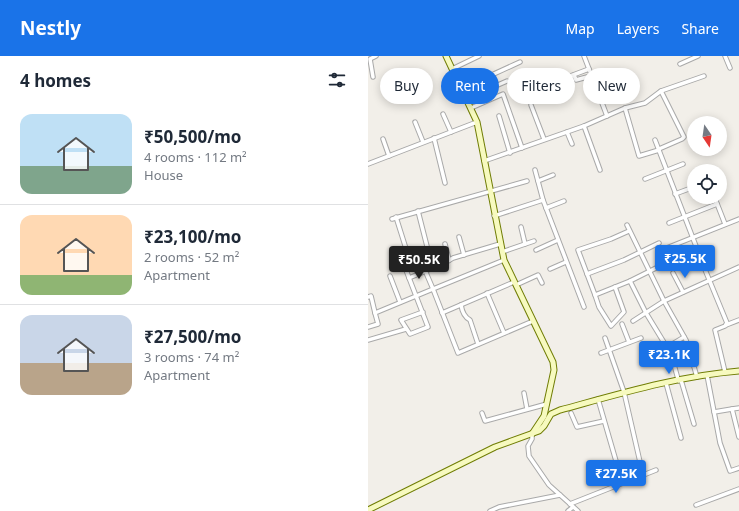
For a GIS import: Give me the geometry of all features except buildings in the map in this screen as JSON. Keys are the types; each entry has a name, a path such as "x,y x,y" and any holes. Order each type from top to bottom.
{"street":[{"path":"373,77 370,60 376,56"},
{"path":"446,56 452,68"},
{"path":"454,68 479,56"},
{"path":"584,56 589,68"},
{"path":"680,64 698,56"},
{"path":"725,56 730,68"},
{"path":"499,72 520,62"},
{"path":"484,161 584,126 625,108 644,103 661,91 704,76"},
{"path":"499,85 507,81"},
{"path":"625,108 639,156 659,150 684,137 661,91"},
{"path":"471,108 503,94 522,148"},
{"path":"469,104 477,122 494,216 504,260 553,362 554,370 544,416 532,434 532,439 528,446 529,456 550,485 578,511"},
{"path":"602,104 607,116"},
{"path":"530,105 544,139"},
{"path":"443,114 451,132"},
{"path":"499,116 510,152"},
{"path":"415,122 423,142"},
{"path":"368,164 477,122"},
{"path":"584,126 600,170"},
{"path":"567,132 572,144"},
{"path":"434,138 445,183"},
{"path":"383,139 389,156"},
{"path":"655,140 727,323 726,325"},
{"path":"645,179 683,164"},
{"path":"535,170 546,208 584,306"},
{"path":"538,181 553,175"},
{"path":"527,181 490,190 394,218 408,255 412,259 419,258 421,261 458,353 533,321"},
{"path":"676,194 687,190"},
{"path":"494,216 544,200"},
{"path":"546,208 564,201"},
{"path":"669,223 716,202 725,224"},
{"path":"418,211 430,258 421,261"},
{"path":"670,260 664,249 739,219"},
{"path":"627,225 664,301 684,337 697,377"},
{"path":"521,227 525,244"},
{"path":"614,287 624,312 610,326 599,307 578,250 611,239 629,231"},
{"path":"459,237 464,255"},
{"path":"502,252 534,240"},
{"path":"536,250 558,240"},
{"path":"587,274 659,243"},
{"path":"446,244 449,260"},
{"path":"409,278 449,260 500,244"},
{"path":"375,312 504,260"},
{"path":"550,269 566,262"},
{"path":"595,295 630,281 660,266"},
{"path":"633,321 664,301 739,267"},
{"path":"406,270 423,312 428,327 410,334 402,320 423,312"},
{"path":"673,273 683,292"},
{"path":"442,313 538,275 542,283"},
{"path":"390,276 400,302"},
{"path":"630,281 646,313 671,354 678,379 681,380 694,424"},
{"path":"487,294 504,333"},
{"path":"368,297 371,296 378,324 368,327"},
{"path":"461,305 463,312 470,320 478,344"},
{"path":"725,372 715,330 739,320"},
{"path":"622,324 628,342"},
{"path":"368,340 406,329"},
{"path":"674,343 684,337"},
{"path":"604,338 624,392 640,462"},
{"path":"601,353 641,338"},
{"path":"368,510 495,447 539,431 544,426 551,414 560,410 624,392 707,375 739,371"},
{"path":"707,375 720,442 730,472 739,468"},
{"path":"666,383 681,438"},
{"path":"524,393 527,409"},
{"path":"598,399 616,461"},
{"path":"482,413 485,421 547,404"},
{"path":"714,412 739,408"},
{"path":"732,409 739,436"},
{"path":"571,413 577,427 604,421"},
{"path":"568,511 571,506 656,470"},
{"path":"696,505 739,488"},
{"path":"490,511 500,507 560,494"}]}
